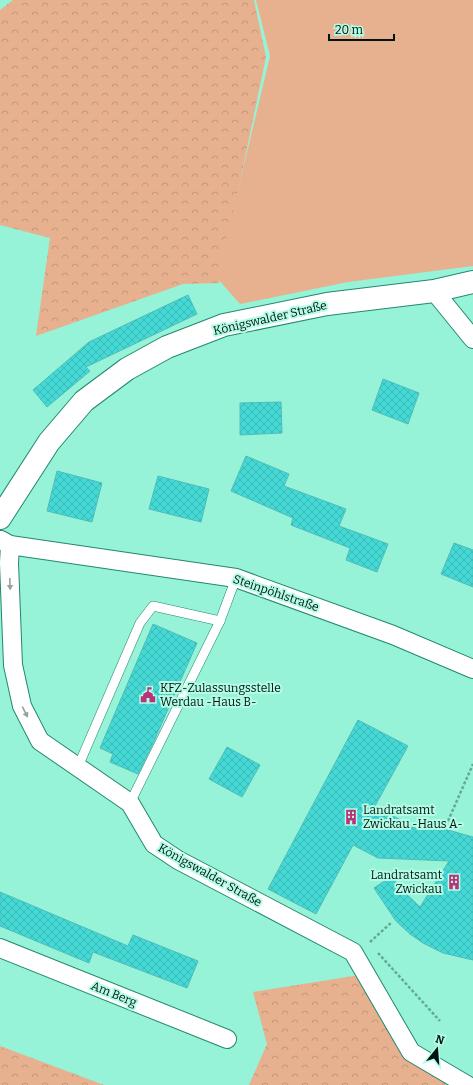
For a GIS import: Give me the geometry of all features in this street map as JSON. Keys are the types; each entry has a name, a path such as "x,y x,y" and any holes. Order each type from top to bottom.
{"street":[{"name":"Königswalder Straße","path":"0,518 49,442 84,401 127,369 168,347 232,324 327,304 434,291 473,282"},
{"path":"434,291 473,339"},
{"name":"Königswalder Straße","path":"5,542 9,563 13,665 22,706 40,741 78,769 130,803 154,844 178,860 353,952 412,1052 467,1085"},
{"name":"Steinpöhlstraße","path":"5,542 236,578 393,635 473,669"},
{"name":"Am Berg","path":"0,948 227,1039"}],"lane":[{"path":"130,803 220,622 236,578"},
{"path":"78,769 140,623 153,606 220,622"}],"path":[{"path":"448,821 473,764"},
{"path":"392,922 369,943 440,1021"}],"green space":[{"path":"13,0 254,0 266,57 219,283 183,284 36,336 50,238 0,225 0,10"},
{"path":"256,0 473,0 473,266 348,282 240,304 217,278 270,56"},
{"path":"366,974 411,1052 467,1085 249,1085 267,1044 253,992"},
{"path":"0,1046 104,1085 0,1085"}],"building":[{"path":"188,295 197,314 86,367 90,371 47,407 33,390 89,342"},
{"path":"383,379 419,393 408,424 372,410"},
{"path":"281,402 282,433 240,435 240,403"},
{"path":"246,456 289,474 284,486 346,509 339,526 388,544 377,572 346,560 350,548 291,525 293,518 231,491"},
{"path":"57,471 102,483 92,522 47,511"},
{"path":"158,476 209,489 201,522 149,509"},
{"path":"454,543 473,550 473,587 441,574"},
{"name":"KFZ-Zulassungsstelle Werdau -Haus B-","path":"153,624 197,643 138,774 110,762 113,754 100,748"},
{"name":"Landratsamt Zwickau -Haus A-","path":"358,720 408,746 375,806 417,829 448,830 473,837 473,960 443,953 423,943 410,934 396,921 374,888 392,876 400,888 420,907 449,861 378,858 353,845 316,914 268,889"},
{"path":"227,747 260,765 242,797 209,779"},
{"path":"0,892 128,946 133,935 198,961 187,988 93,952 89,963 0,926"}],"place":[{"name":"KFZ-Zulassungsstelle Werdau -Haus B-","path":"148,695"},
{"name":"Landratsamt Zwickau -Haus A-","path":"351,817"},
{"name":"Landratsamt Zwickau","path":"454,882"}]}
